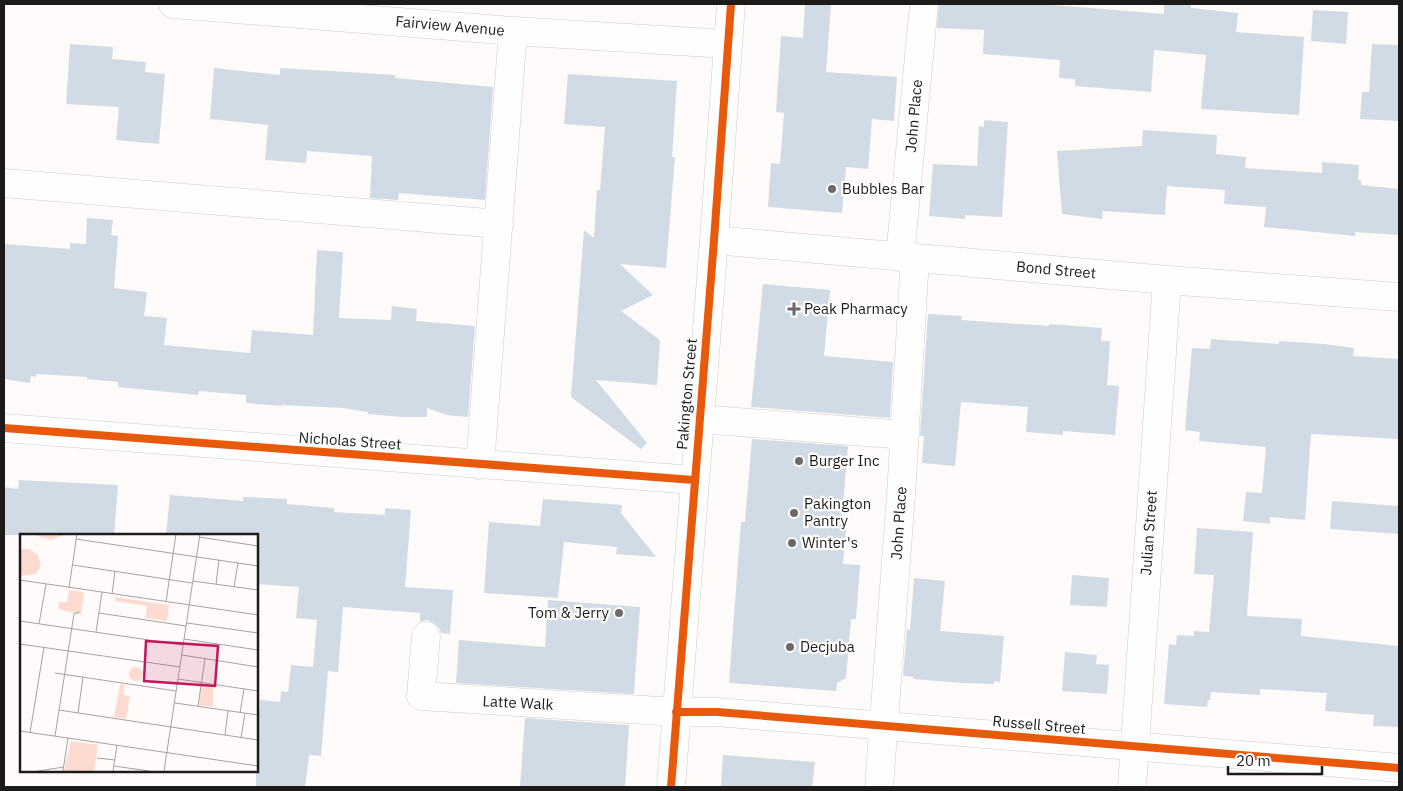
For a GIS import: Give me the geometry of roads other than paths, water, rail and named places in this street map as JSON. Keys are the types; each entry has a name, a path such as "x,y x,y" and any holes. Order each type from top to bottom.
{"street":[{"name":"Fairview Avenue","path":"173,4 513,31 727,44"},
{"name":"Pakington Street","path":"670,787 731,4"},
{"name":"John Place","path":"879,787 905,435 908,258 924,4"},
{"path":"480,464 513,31"},
{"path":"4,183 499,224"},
{"name":"Bond Street","path":"714,240 1167,280 1399,297"},
{"name":"Julian Street","path":"1132,787 1167,280"},
{"path":"699,419 905,435"},
{"name":"Nicholas Street","path":"4,428 694,480"},
{"name":"Latte Walk","path":"426,636 421,696 676,712"},
{"name":"Russell Street","path":"676,712 717,712 1399,768"}],"place":[{"name":"Bubbles Bar","path":"832,189"},
{"name":"Peak Pharmacy","path":"794,309"},
{"name":"Burger Inc","path":"799,461"},
{"name":"Pakington Pantry","path":"794,513"},
{"name":"Winter's","path":"792,543"},
{"name":"Tom & Jerry","path":"619,613"},
{"name":"Decjuba","path":"790,647"}]}
